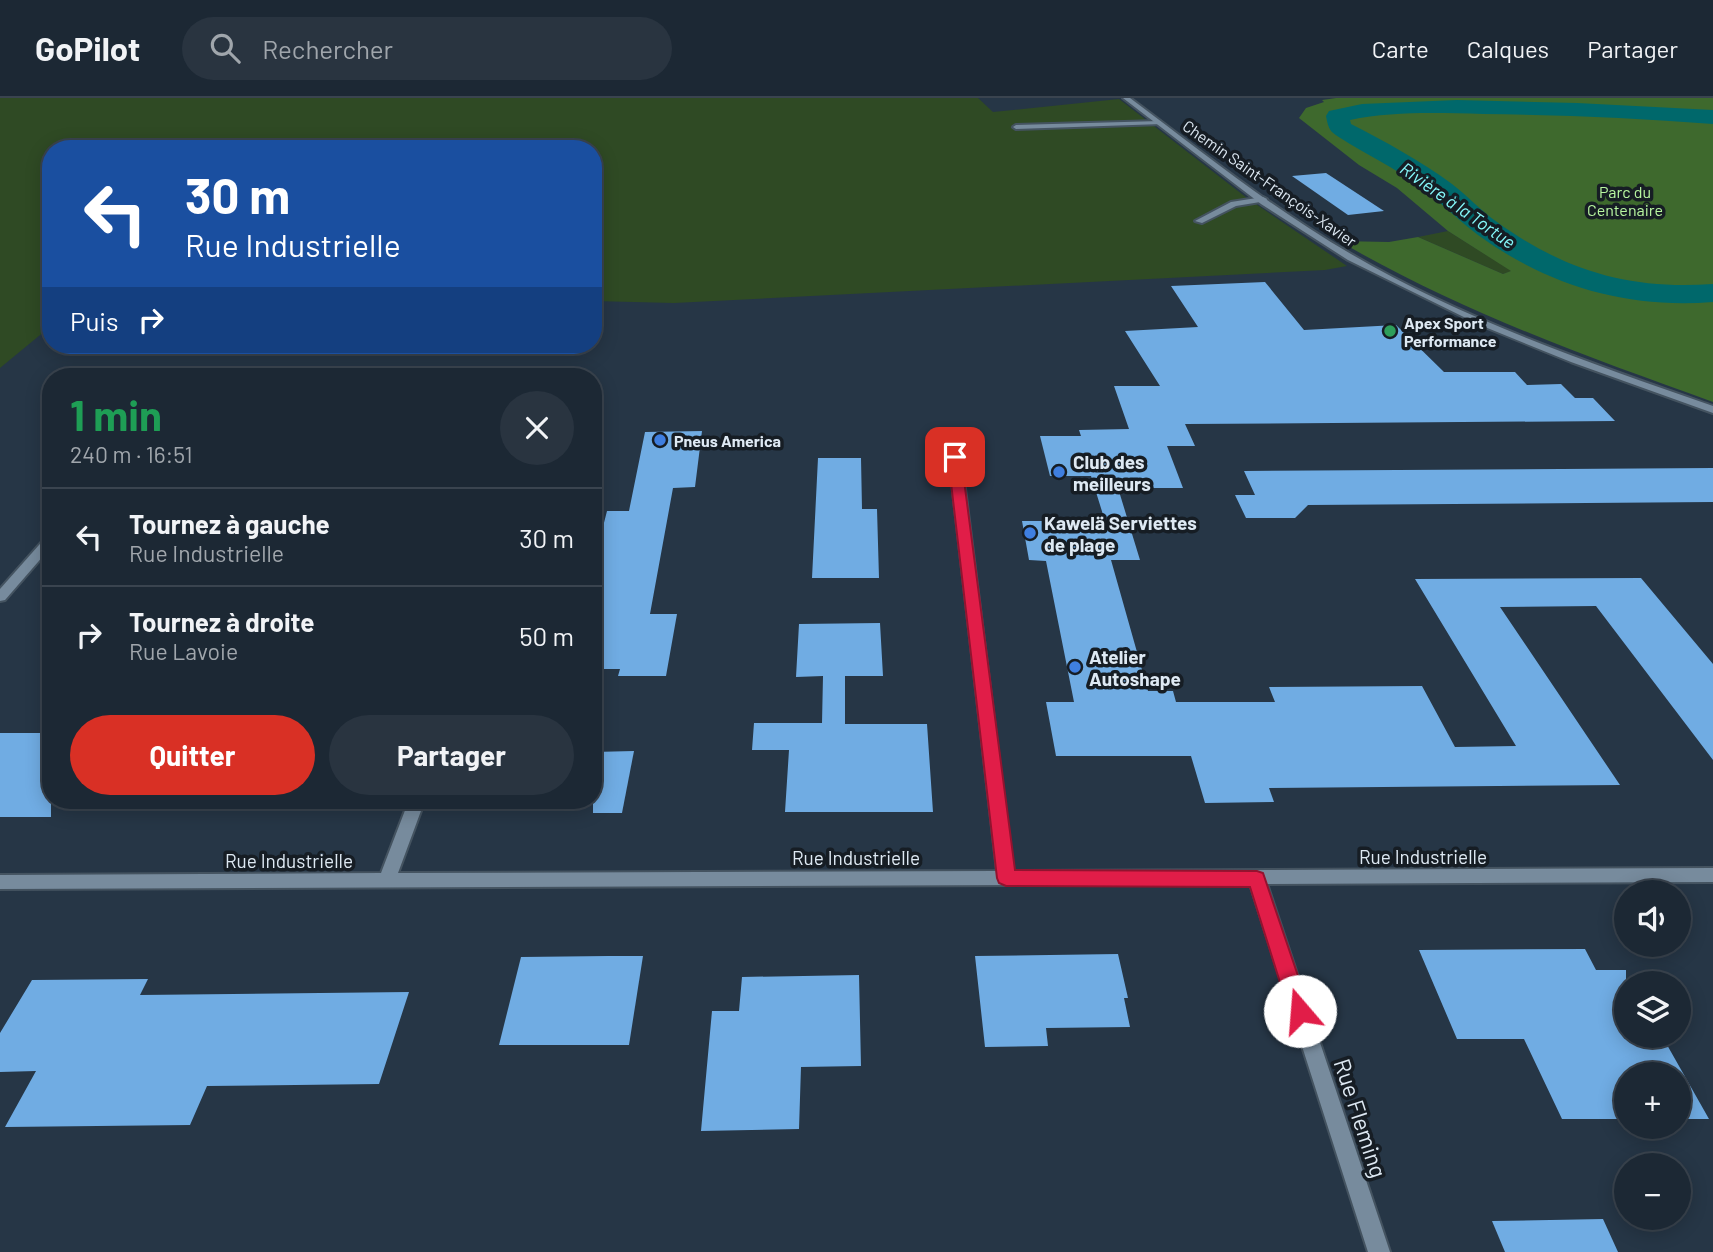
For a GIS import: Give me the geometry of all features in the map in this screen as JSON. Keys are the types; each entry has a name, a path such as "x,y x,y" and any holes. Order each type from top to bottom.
{"street":[{"name":"Chemin Saint-François-Xavier","path":"1126,98 1263,199 1348,256 1424,296 1541,347 1713,411"},
{"path":"1016,127 1160,123"},
{"path":"1199,221 1234,204 1263,199"},
{"path":"955,457 1006,878"},
{"path":"0,597 42,549"},
{"path":"387,880 414,809"},
{"name":"Rue Industrielle","path":"0,882 1257,879 1713,875"},
{"name":"Rue Fleming","path":"1257,879 1379,1252"}],"green space":[{"path":"0,98 978,98 993,112 1119,99 1247,198 1347,266 1325,270 674,303 602,301 602,140 42,140 42,333 0,368"},
{"name":"Parc du Centenaire","path":"1713,98 1713,402 1570,349 1475,310 1339,241 1389,242 1418,237 1503,274 1511,271 1448,231 1397,188 1359,165 1299,118 1306,108 1324,102 1322,100"},
{"path":"1448,231 1512,271 1503,274 1418,237"}],"building":[{"path":"1326,173 1384,211 1348,215 1292,176"},
{"path":"1265,282 1304,330 1396,325 1444,372 1515,372 1527,385 1561,384 1575,398 1593,398 1615,421 1185,424 1195,446 1167,446 1183,488 1118,488 1140,560 1111,560 1148,691 1173,691 1176,702 1275,702 1269,687 1422,686 1455,747 1516,746 1415,579 1641,578 1713,664 1713,760 1596,606 1500,607 1620,785 1269,788 1274,802 1205,803 1191,756 1056,756 1046,702 1074,702 1046,561 1029,560 1022,521 1105,521 1091,476 1050,476 1040,436 1081,436 1079,430 1129,429 1114,386 1160,386 1125,331 1198,327 1171,286"},
{"path":"702,431 695,487 673,488 650,614 677,614 666,676 618,676 620,669 602,669 602,531 607,511 629,511 645,432"},
{"path":"818,458 861,458 862,509 877,509 879,578 812,578"},
{"path":"1713,468 1713,502 1308,505 1295,518 1246,518 1235,495 1255,495 1244,471"},
{"path":"880,623 883,676 845,676 845,724 927,724 933,812 785,812 789,750 752,750 754,723 822,723 823,676 796,677 799,624"},
{"path":"0,733 42,733 42,809 51,809 51,817 0,817"},
{"path":"634,751 622,813 593,813 593,809 602,809 602,752"},
{"path":"1585,949 1596,970 1626,970 1614,971 1614,1048 1669,1048 1677,1062 1614,1062 1614,1119 1562,1119 1524,1039 1457,1039 1419,950"},
{"path":"1118,954 1128,998 1124,998 1130,1027 1046,1028 1048,1046 985,1047 975,956"},
{"path":"643,956 629,1045 499,1045 521,957"},
{"path":"859,975 861,1066 801,1067 799,1129 701,1131 712,1011 739,1011 742,977"},
{"path":"148,979 140,995 409,992 379,1084 207,1086 190,1125 5,1127 36,1071 0,1072 0,1033 32,980"},
{"path":"1691,1087 1709,1119 1691,1119"},
{"path":"1603,1219 1618,1252 1505,1252 1492,1221"}],"waterway":[{"name":"Rivière à la Tortue","path":"1713,117 1516,107 1404,108 1337,116 1341,128 1430,181 1487,228 1538,260 1566,273 1622,290 1682,295 1713,293"}],"place":[{"name":"Apex Sport Performance","path":"1390,331"},
{"name":"Pneus America","path":"660,440"},
{"name":"Club des meilleurs","path":"1059,472"},
{"name":"Kawelä Serviettes de plage","path":"1030,533"},
{"name":"Atelier Autoshape","path":"1075,667"}],"route":[{"path":"955,457 1006,878 1257,879 1300,1011"}]}
